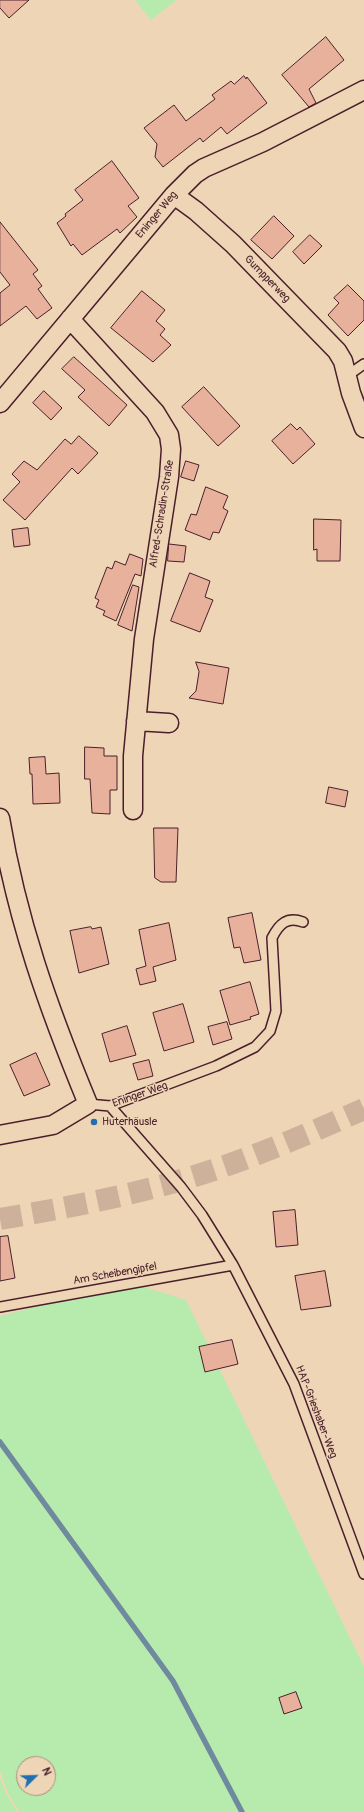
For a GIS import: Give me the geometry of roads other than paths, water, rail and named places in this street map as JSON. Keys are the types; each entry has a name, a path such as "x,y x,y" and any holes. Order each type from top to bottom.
{"street":[{"name":"Eninger Weg","path":"0,403 174,195 195,174 204,168 263,142 364,90"},
{"name":"Gumpperweg","path":"174,195 196,211 233,244 328,342 343,361 351,393 364,428"},
{"name":"Alfred-Schradin-Straße","path":"70,319 155,412 169,436 171,449 170,477 144,639 133,756 133,810"},
{"path":"136,721 169,723"},
{"path":"0,818 11,878 32,955 59,1034 88,1104 52,1125 0,1135"}],"lane":[{"path":"346,374 354,371 364,364"},
{"name":"Eninger Weg","path":"88,1104 110,1106 216,1066 255,1047 270,1031 276,1011 272,938 277,927 283,922 296,920 303,922"},
{"name":"HAP-Grieshaber-Weg","path":"110,1106 181,1187 202,1214 234,1265 294,1384 364,1574"},
{"name":"Am Scheibengipfel","path":"0,1307 234,1265"}],"waterway":[{"path":"0,1442 173,1681 242,1812"}],"tunnel":[{"path":"0,1219 100,1200 149,1189 198,1175 261,1153 364,1109"}],"place":[{"name":"Huterhäusle","path":"94,1122"}]}
